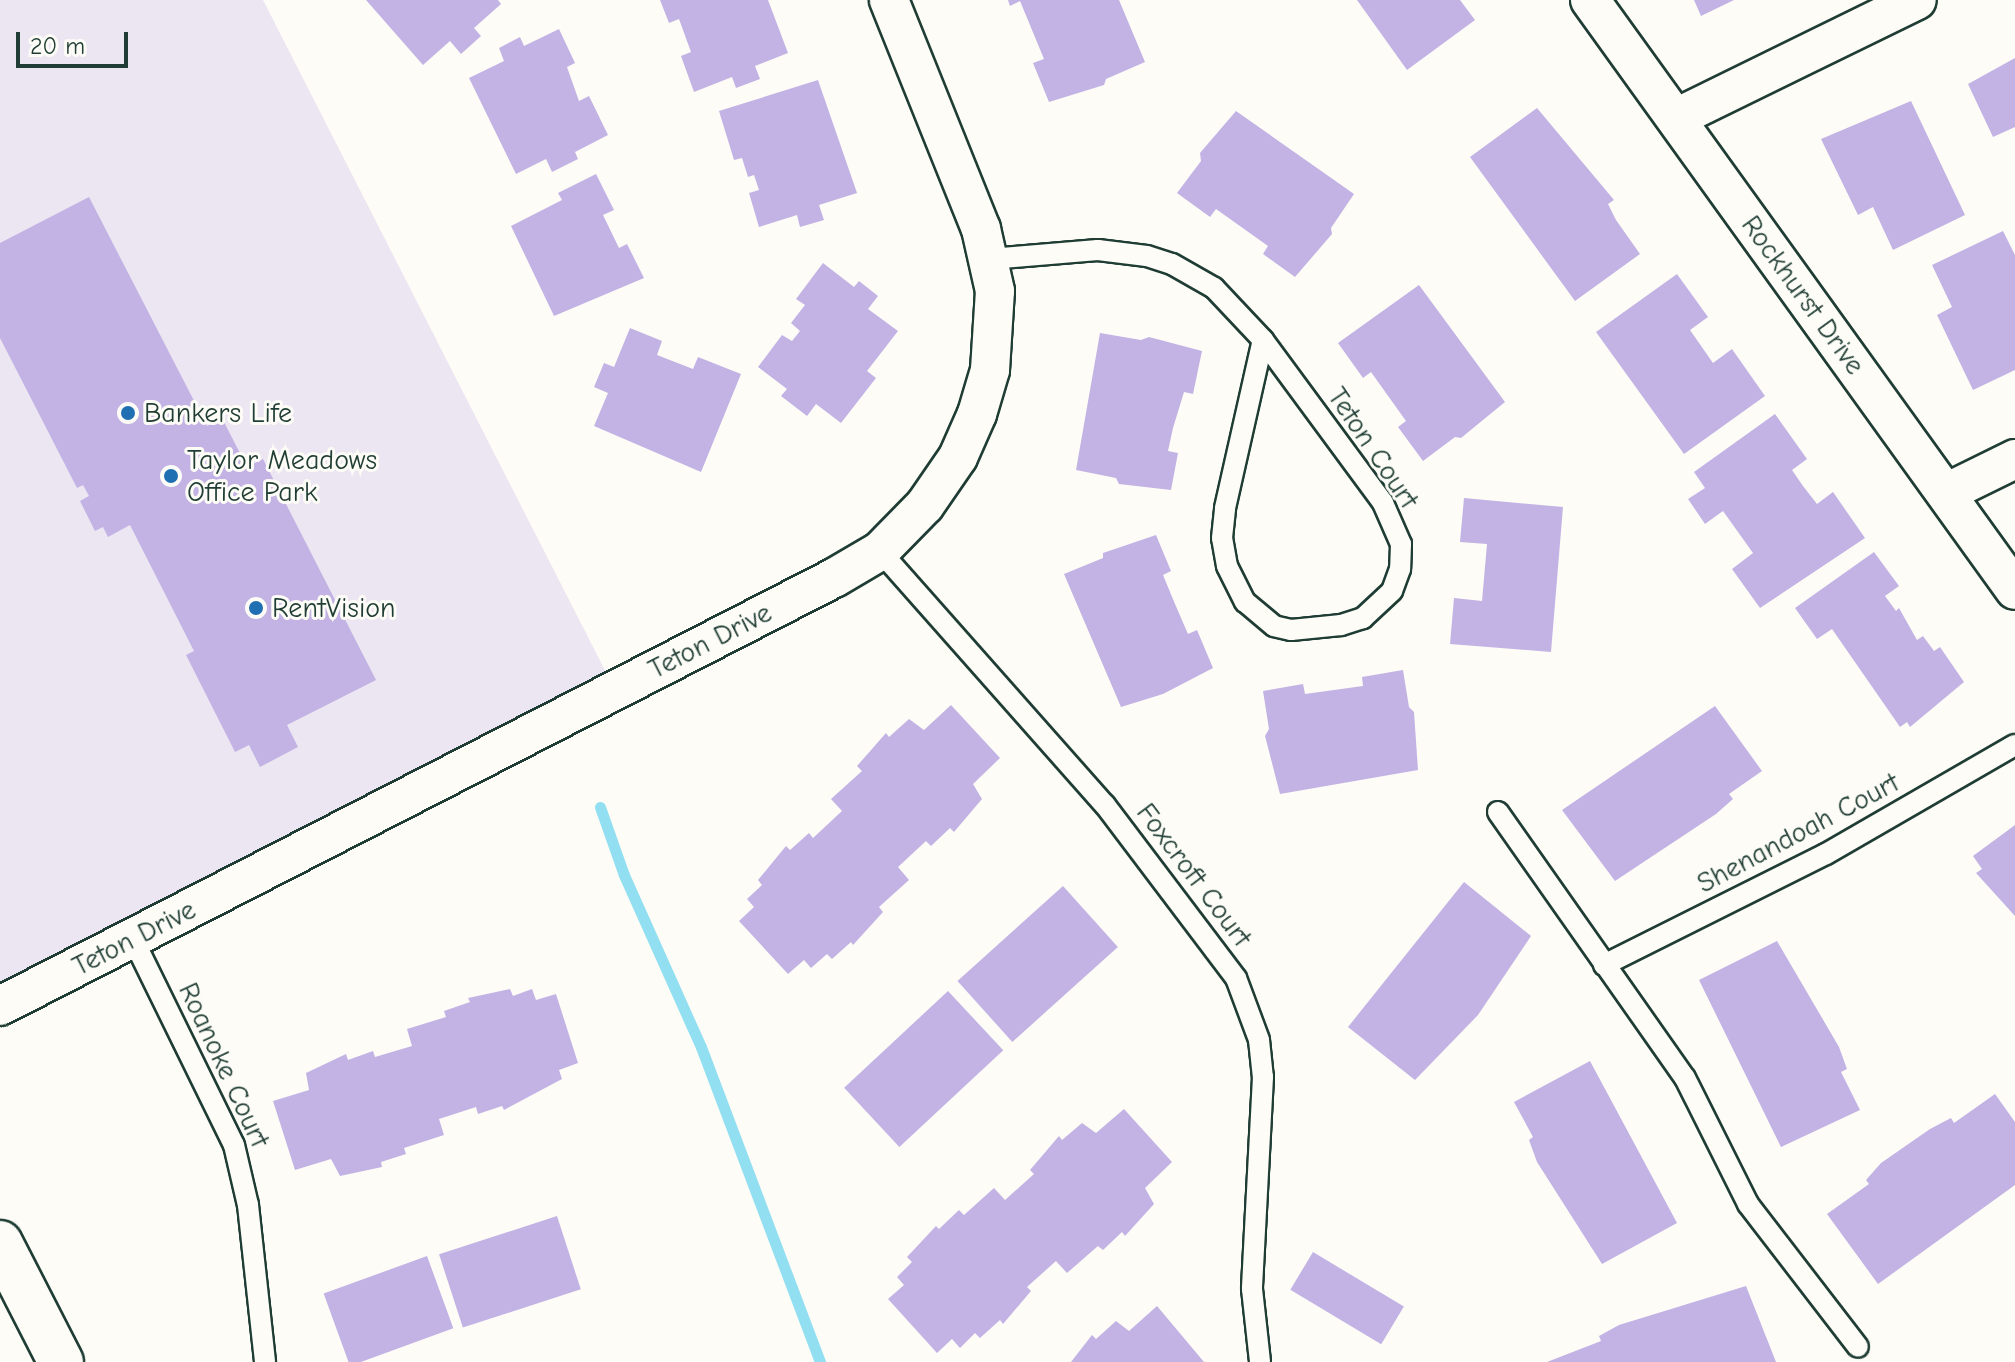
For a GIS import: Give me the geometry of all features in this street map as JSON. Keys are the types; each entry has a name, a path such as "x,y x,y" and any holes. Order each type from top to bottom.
{"main road":[{"path":"0,1243 61,1362"}],"street":[{"name":"Teton Drive","path":"0,1006 880,551 925,505 958,457 977,414 996,323 990,259 889,0"},
{"name":"Rockhurst Drive","path":"1590,0 2015,590"},
{"path":"1676,118 1917,0"},
{"path":"1946,493 2015,459"}],"lane":[{"name":"Teton Court","path":"990,259 1098,250 1160,260 1214,288 1263,340 1383,503 1401,544 1392,591 1363,618 1341,625 1291,630 1274,626 1245,602 1227,566 1222,538 1225,508 1263,340"},
{"name":"Foxcroft Court","path":"880,551 1095,794 1236,978 1259,1040 1263,1077 1252,1289 1260,1362"},
{"name":"Shenandoah Court","path":"1604,965 1826,854 2015,745"},
{"path":"1498,812 1685,1078 1748,1204 1858,1347"},
{"name":"Roanoke Court","path":"133,939 234,1145 248,1205 265,1362"}],"shaded area":[{"name":"Taylor Meadows Office Park","path":"0,0 263,0 615,690 0,1006"}],"building":[{"path":"366,0 498,0 501,4 474,28 481,36 461,54 450,41 423,65"},
{"path":"660,0 768,0 788,53 755,66 760,79 736,88 732,77 694,92 681,56 691,52 679,19 669,23"},
{"path":"1008,0 1119,0 1145,62 1106,79 1104,85 1049,102 1033,63 1044,59 1020,1 1010,6"},
{"path":"1357,0 1460,0 1475,20 1407,70"},
{"path":"1694,0 1734,0 1701,16"},
{"path":"559,29 575,63 567,67 579,101 589,96 608,135 575,152 578,159 552,172 546,159 516,174 469,78 504,61 499,48 520,37 524,46"},
{"path":"2015,58 2015,127 1993,137 1968,84"},
{"path":"818,80 857,193 819,205 824,220 800,227 797,215 759,227 749,193 759,190 754,175 748,177 742,158 734,160 719,111"},
{"path":"1911,101 1965,215 1893,250 1873,207 1858,215 1821,139"},
{"path":"1537,108 1614,200 1608,204 1640,254 1575,301 1470,157"},
{"path":"1236,111 1354,194 1331,228 1332,234 1295,277 1263,254 1268,246 1216,209 1210,217 1177,193 1201,161 1200,153"},
{"path":"596,174 614,210 603,215 619,248 627,244 644,278 554,316 511,226 562,200 558,193"},
{"name":"Taylor Meadows Office Park","path":"89,197 207,426 222,418 247,467 263,459 376,680 287,725 298,747 260,767 249,745 235,752 186,655 194,651 130,525 108,537 103,527 95,531 80,501 89,496 83,485 77,488 0,338 0,243"},
{"path":"2003,231 2015,255 2015,370 1973,390 1937,315 1952,307 1932,265"},
{"path":"823,263 854,287 859,281 878,296 868,309 898,331 867,371 876,378 841,423 816,404 807,416 781,396 787,389 758,367 782,335 792,341 800,331 791,323 805,305 796,299"},
{"path":"1677,274 1708,317 1690,330 1713,363 1732,349 1765,396 1684,454 1596,332"},
{"path":"1419,285 1505,402 1461,438 1455,437 1423,461 1398,427 1406,421 1371,372 1363,378 1338,343"},
{"path":"630,328 662,341 657,355 693,369 698,357 741,374 701,472 594,426 608,393 594,387 604,363 614,367"},
{"path":"1100,333 1141,340 1149,337 1202,351 1193,394 1184,392 1173,428 1168,451 1178,453 1171,490 1119,484 1116,478 1076,470"},
{"path":"1775,414 1807,459 1792,470 1803,486 1817,504 1833,492 1865,538 1760,608 1732,569 1753,553 1723,511 1705,524 1688,499 1705,488 1694,472"},
{"path":"1464,498 1563,507 1551,652 1450,644 1454,598 1482,601 1487,544 1460,542"},
{"path":"1156,535 1171,571 1163,575 1175,604 1188,634 1197,630 1213,668 1163,694 1121,707 1064,574 1103,558 1103,553"},
{"path":"1874,552 1899,586 1885,596 1896,611 1899,608 1917,640 1923,636 1934,651 1940,647 1964,682 1910,727 1907,722 1900,727 1832,629 1817,639 1795,608"},
{"path":"1403,670 1409,707 1414,712 1418,770 1280,794 1265,736 1269,729 1263,691 1303,684 1305,694 1363,686 1362,677"},
{"path":"951,705 1000,758 973,784 982,799 954,832 950,828 931,846 926,841 898,867 909,880 879,907 883,912 853,945 851,942 832,959 827,954 811,968 804,960 788,974 739,921 754,907 747,899 762,885 758,880 786,846 790,850 809,833 813,838 842,811 831,799 862,771 857,766 886,733 889,737 909,719 924,730"},
{"path":"1715,706 1762,771 1729,794 1733,799 1716,814 1615,881 1562,810"},
{"path":"2015,825 2015,916 1976,873 1982,869 1973,856"},
{"path":"1464,882 1531,936 1478,1015 1415,1080 1348,1027"},
{"path":"1063,886 1118,947 1012,1042 957,981"},
{"path":"1777,941 1839,1047 1847,1069 1841,1072 1860,1110 1781,1147 1699,980"},
{"path":"510,989 513,996 532,989 536,1000 556,994 578,1063 559,1070 562,1079 504,1110 502,1106 478,1114 476,1107 439,1119 444,1135 404,1148 406,1154 381,1162 382,1167 340,1176 331,1159 295,1170 273,1101 309,1090 306,1073 346,1054 348,1060 373,1051 375,1057 412,1046 407,1029 446,1017 444,1011 470,1002 468,998"},
{"path":"948,991 1003,1050 899,1147 844,1088"},
{"path":"1590,1061 1677,1223 1602,1264 1537,1162 1529,1140 1533,1137 1514,1102"},
{"path":"1995,1094 2015,1122 2015,1185 1878,1284 1827,1214 1869,1184 1866,1180 1881,1163 1930,1129 1951,1118 1954,1123"},
{"path":"1124,1109 1172,1162 1145,1188 1154,1204 1125,1236 1122,1232 1103,1250 1098,1246 1067,1273 1056,1261 1027,1287 1031,1291 1003,1324 1000,1320 980,1338 975,1333 960,1348 952,1339 937,1353 888,1299 904,1285 897,1277 912,1262 907,1257 936,1226 939,1229 959,1210 964,1215 994,1188 1005,1200 1034,1174 1030,1170 1059,1136 1062,1140 1082,1123 1096,1133"},
{"path":"557,1216 581,1289 463,1328 439,1254"},
{"path":"1313,1252 1404,1307 1381,1344 1290,1290"},
{"path":"427,1256 453,1328 361,1362 349,1362 324,1294"},
{"path":"1746,1286 1776,1362 1547,1362 1601,1341 1599,1336 1619,1325"},
{"path":"1157,1306 1204,1362 1071,1362 1092,1335 1096,1339 1116,1321 1129,1331"}],"waterway":[{"path":"600,807 624,875 701,1047 820,1362"}],"place":[{"name":"Bankers Life","path":"128,413"},
{"name":"Taylor Meadows Office Park","path":"171,476"},
{"name":"RentVision","path":"256,608"}]}
